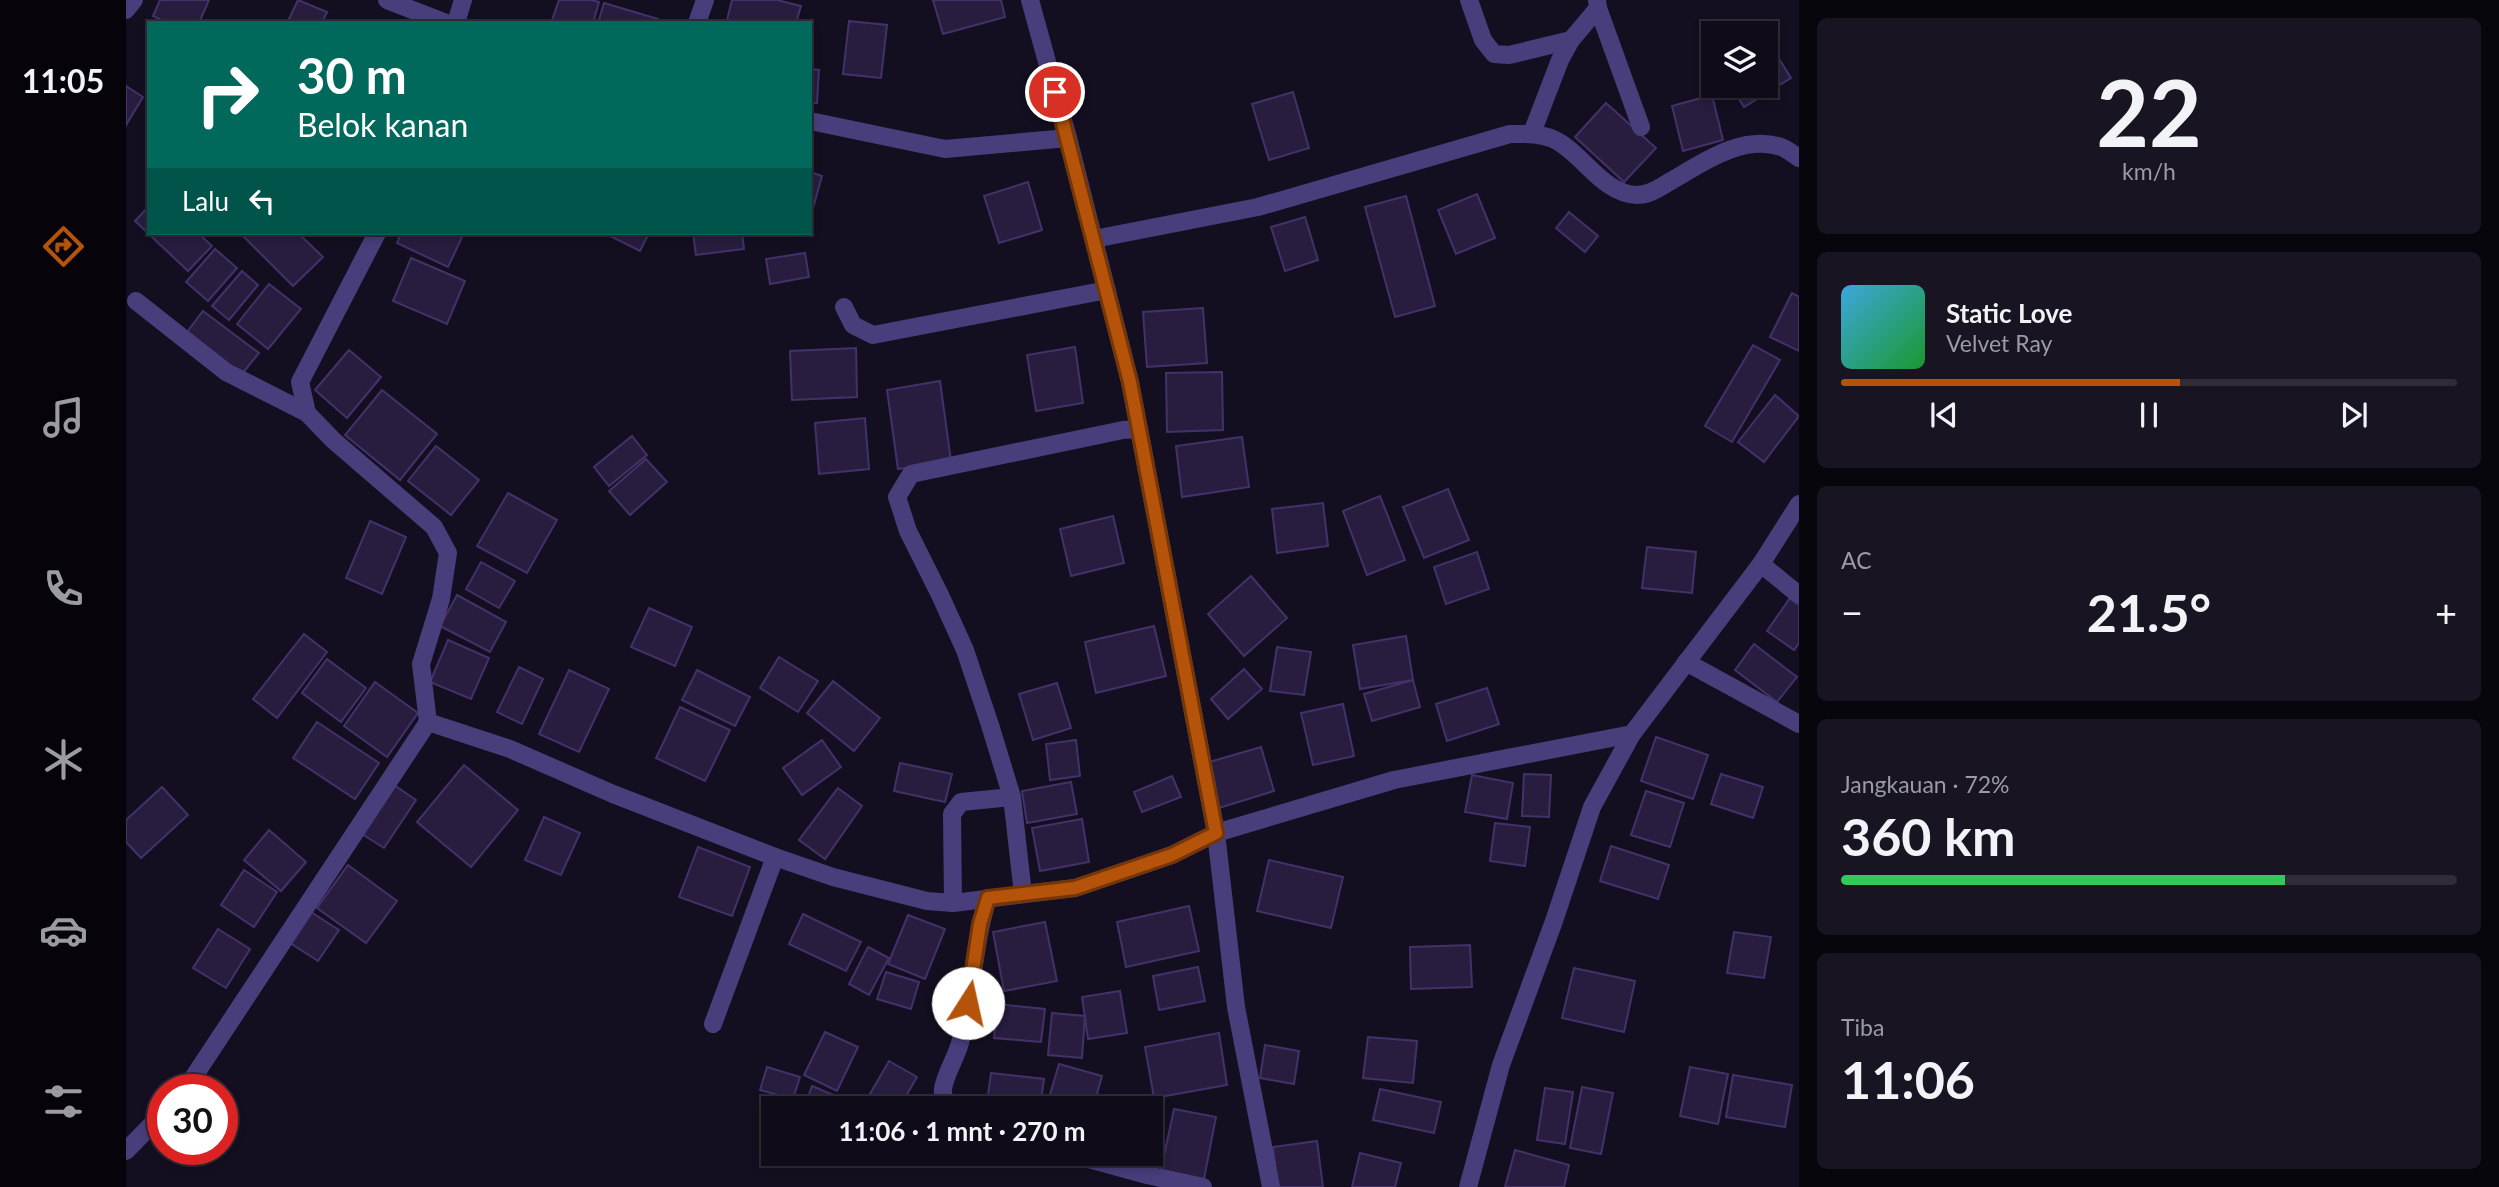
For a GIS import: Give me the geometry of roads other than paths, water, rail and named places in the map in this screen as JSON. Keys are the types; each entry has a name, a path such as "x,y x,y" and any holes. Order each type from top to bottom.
{"street":[{"path":"126,10 134,0"},
{"path":"387,0 441,21"},
{"path":"457,21 463,0"},
{"path":"698,21 705,0"},
{"path":"1030,0 1130,382 1216,833 1236,1007 1271,1187"},
{"path":"1469,0 1483,40 1494,54 1509,55 1571,40"},
{"path":"1532,133 1560,60 1571,40 1598,4"},
{"path":"1598,4 1641,127"},
{"path":"812,121 945,149 1068,138"},
{"path":"1094,239 1258,207 1510,134 1532,133 1554,139 1608,184 1636,195 1652,192 1708,159 1740,147 1760,143 1782,147 1799,158"},
{"path":"307,413 300,382 376,235"},
{"path":"844,307 853,325 873,335 1107,290"},
{"path":"135,301 226,372 307,413 333,440 434,527 448,553 441,599 421,664 428,722 196,1074"},
{"path":"1023,894 1013,797 965,650 908,531 897,497 911,474 1123,430 1139,429"},
{"path":"1468,1187 1501,1065 1592,807 1632,734 1761,564 1799,504"},
{"path":"1761,564 1799,595"},
{"path":"1686,662 1799,724"},
{"path":"428,722 510,750 775,857 833,877 927,901 953,903 1075,888 1172,855 1216,833 1394,780 1632,734"},
{"path":"953,903 952,814 955,808 961,802 1013,797"},
{"path":"713,1024 775,857"},
{"path":"945,1096 943,1088 960,1044 980,924 988,898"},
{"path":"126,1151 147,1129"},
{"path":"1115,1166 1203,1187"}]}
